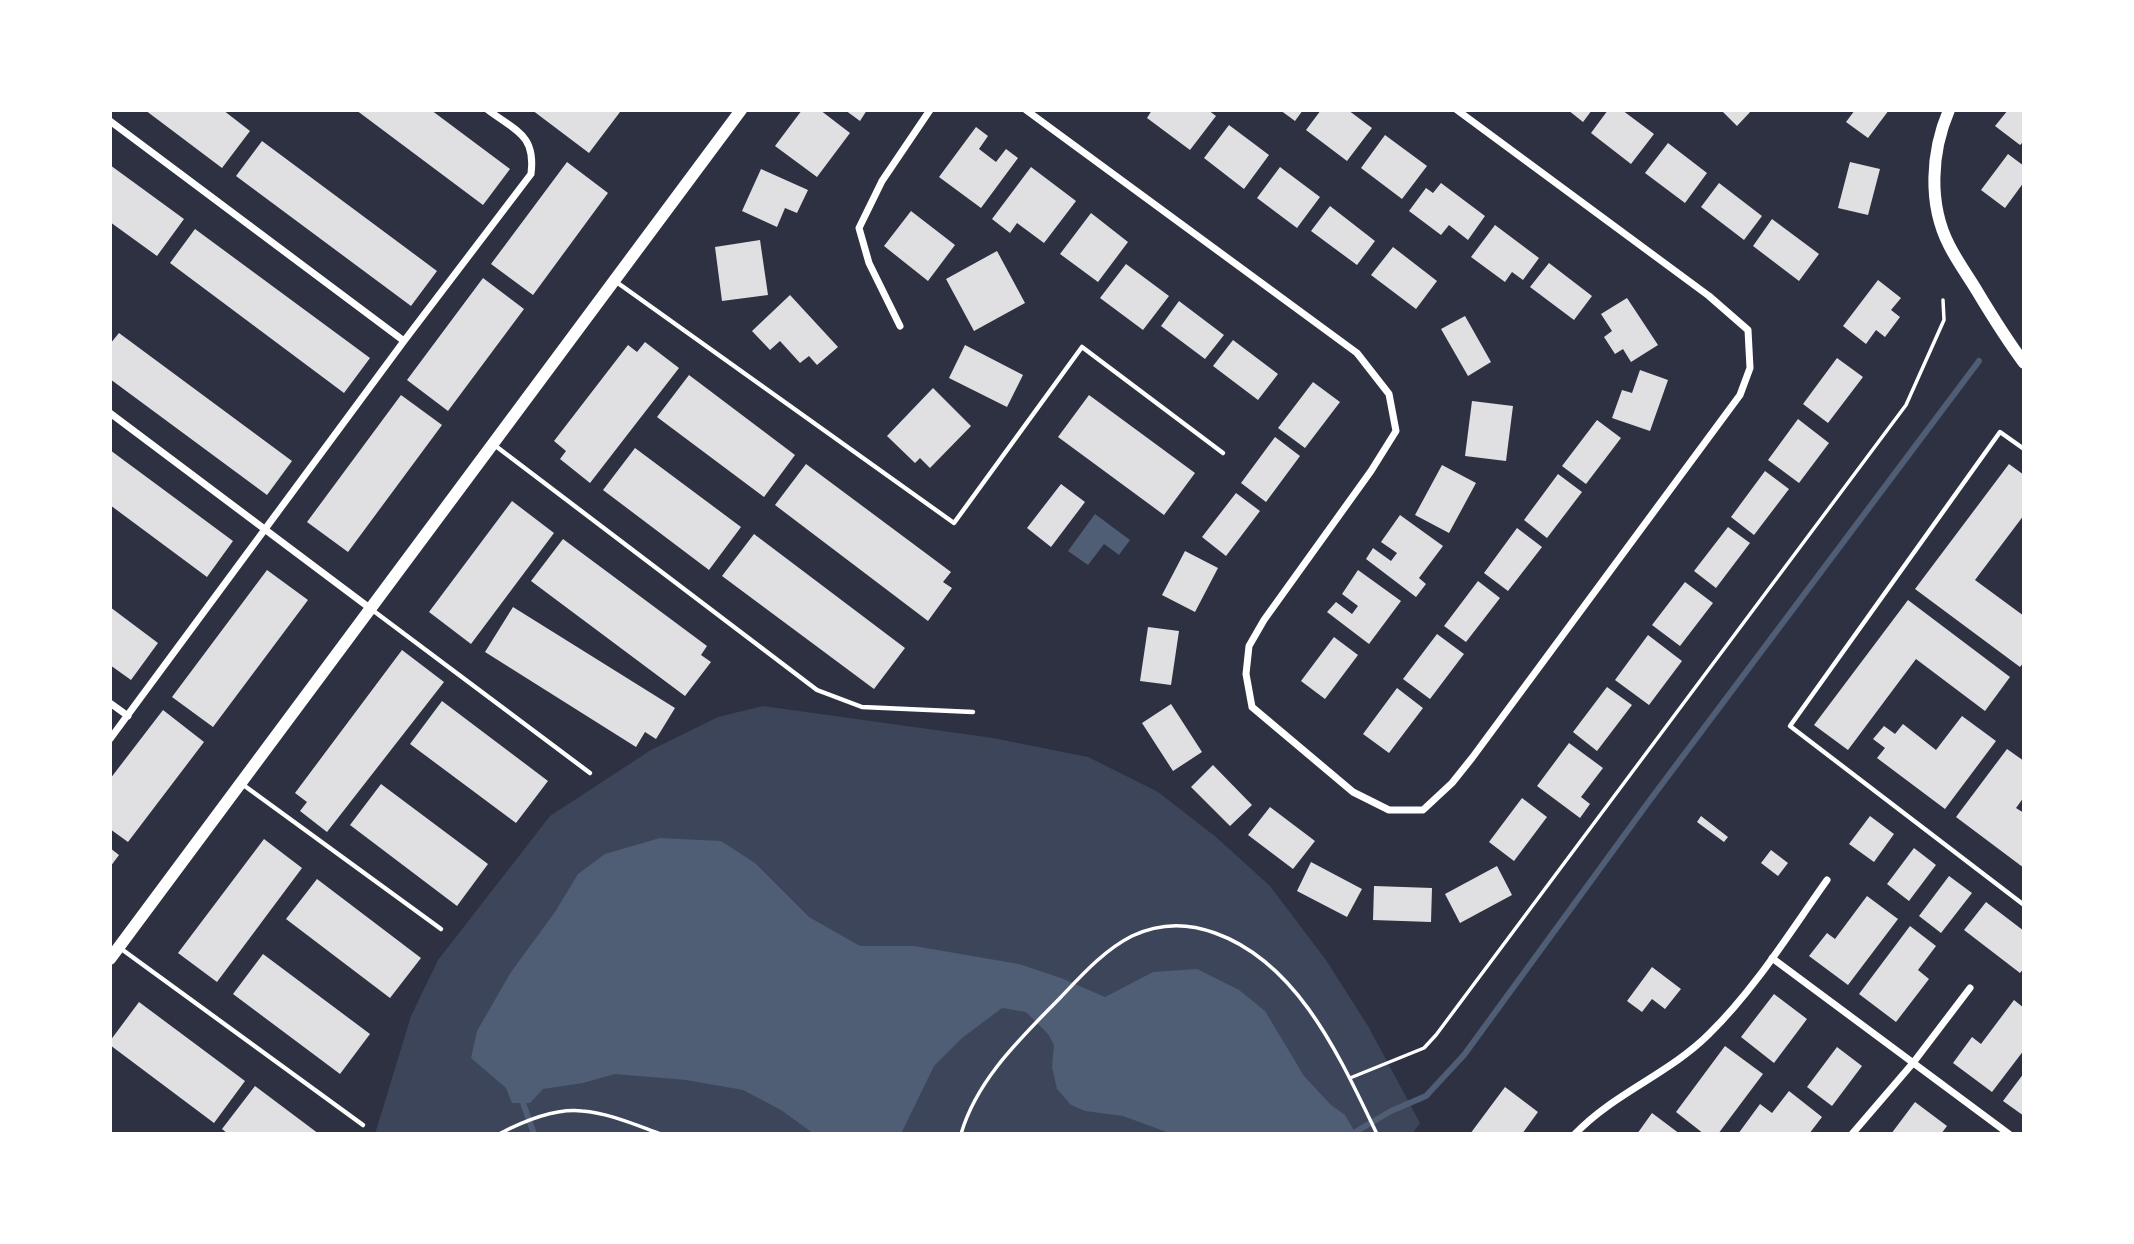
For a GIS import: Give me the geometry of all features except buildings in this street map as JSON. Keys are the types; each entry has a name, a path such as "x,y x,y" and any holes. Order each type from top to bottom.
{"street":[{"path":"110,739 531,174 534,155 528,140 488,110"},
{"path":"900,326 869,263 859,228 882,181 930,110"},
{"path":"1026,110 1357,353 1389,394 1396,431 1371,471 1264,620 1249,646 1246,674 1252,707 1353,792 1389,810 1423,810 1452,783 1472,758 1740,395 1750,368 1748,330 1709,296 1457,110"},
{"path":"1949,110 1936,148 1935,196 1940,219 1948,244 2024,363"},
{"path":"110,959 740,111"},
{"path":"110,121 404,341"},
{"path":"110,413 371,609"},
{"path":"110,703 128,716"},
{"path":"1575,1134 1602,1108 1664,1069 1708,1035 1772,958 1828,880"},
{"path":"1772,958 2009,1134"},
{"path":"1853,1134 1913,1063 1970,988"}],"lane":[{"path":"614,281 954,523 1082,347 1223,453"},
{"path":"2024,449 2000,432 1790,726 2024,905"},
{"path":"492,443 817,690 862,707 973,712"},
{"path":"371,609 590,772"},
{"path":"241,784 440,929"},
{"path":"119,947 363,1125"}],"path":[{"path":"1350,1078 1424,1048 1436,1035 1906,405 1944,320 1943,300"},
{"path":"961,1134 968,1111 993,1071 1026,1032 1091,966 1131,937 1160,926 1198,927 1233,939 1270,964 1303,1001 1350,1078 1377,1134"},
{"path":"499,1134 550,1114 581,1110 661,1134"}],"shaded area":[{"path":"1095,514 1130,540 1119,555 1104,544 1088,565 1068,551"},
{"path":"763,706 993,738 1088,757 1158,792 1216,837 1270,886 1326,960 1368,1026 1420,1123 1412,1134 375,1134 411,1016 438,960 550,816 651,750 718,717"},
{"path":"660,838 721,841 755,863 809,917 860,946 914,946 1019,964 1105,997 1153,972 1197,969 1239,990 1265,1011 1304,1076 1331,1105 1345,1115 1356,1134 1172,1134 1123,1116 1085,1111 1071,1105 1057,1089 1052,1067 1054,1045 1048,1034 1026,1012 1002,1008 962,1038 934,1066 901,1134 814,1134 781,1110 743,1090 686,1080 615,1074 583,1083 543,1089 530,1103 512,1103 506,1088 471,1058 477,1031 511,972 555,912 578,874 605,854"}],"waterway":[{"path":"1352,1134 1391,1111 1426,1096 1464,1055 1650,800 1979,361"},
{"path":"523,1103 534,1134"}]}
